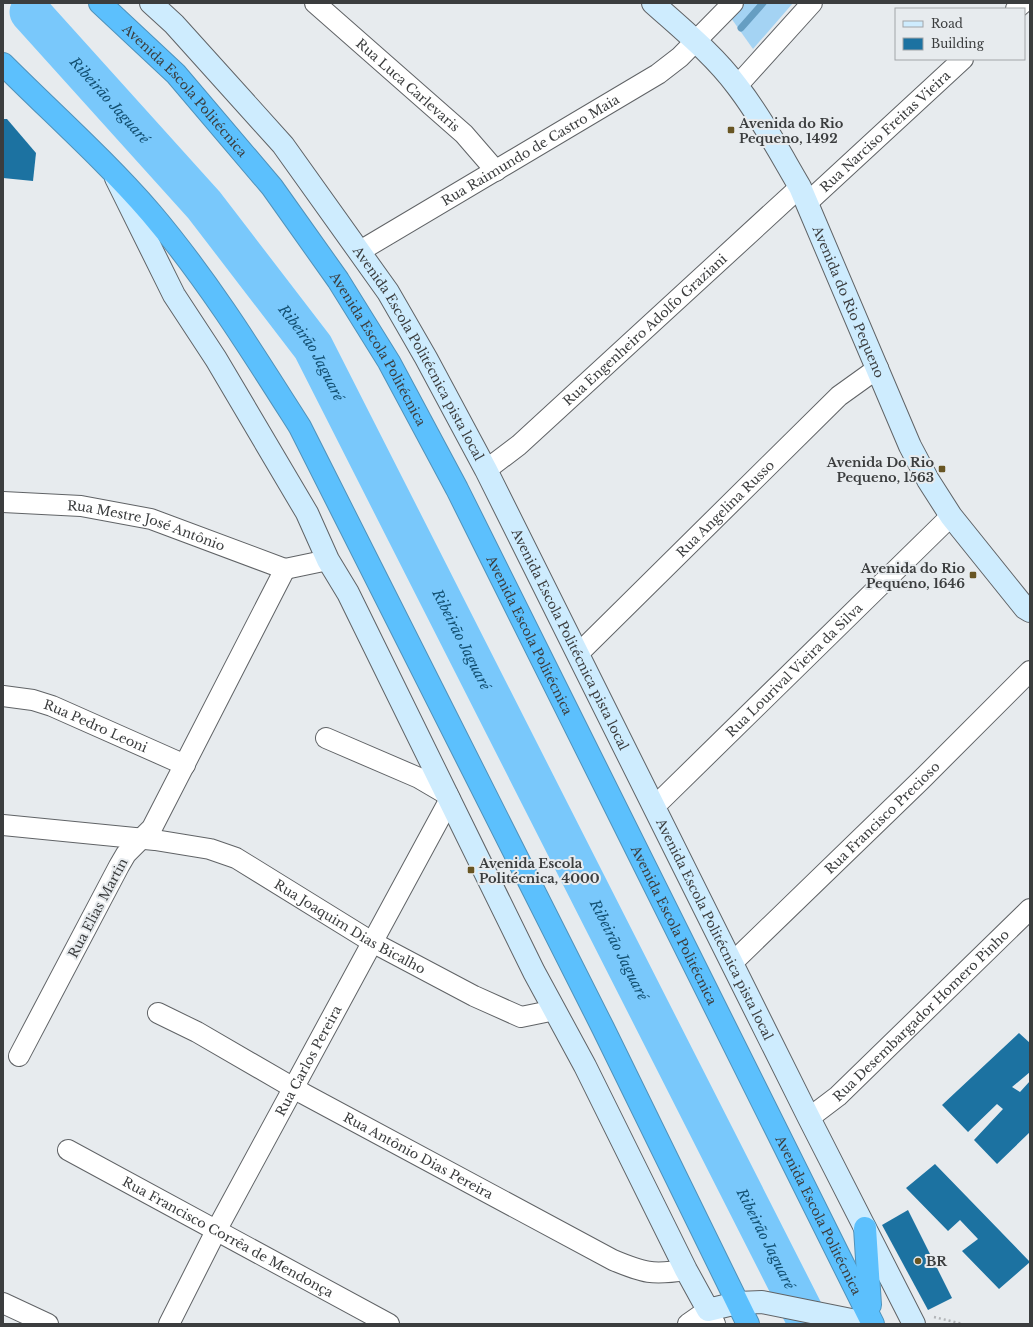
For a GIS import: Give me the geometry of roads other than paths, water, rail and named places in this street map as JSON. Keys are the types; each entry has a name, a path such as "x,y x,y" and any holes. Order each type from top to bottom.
{"highway":[{"name":"Avenida Escola Politécnica","path":"100,3 176,74 272,186 338,280 389,362 457,488 872,1324"},
{"path":"3,64 150,213 201,277 243,337 300,427 603,1028 748,1324"},
{"path":"865,1228 867,1279 872,1324"}],"main road":[{"name":"Avenida Escola Politécnica pista local","path":"152,3 174,24 283,145 360,251 392,299 486,470 809,1118 914,1324"},
{"name":"Avenida do Rio Pequeno","path":"653,3 695,41 737,86 778,149 803,195 910,446 928,480 951,516 1025,608 1030,611"},
{"path":"114,175 174,294 216,359 307,513 328,560 348,593 534,972 555,1010 711,1317 737,1303 762,1302 872,1324"}],"street":[{"name":"Rua Luca Carlevaris","path":"315,3 464,134 496,171"},
{"name":"Rua Raimundo de Castro Maia","path":"360,251 658,74 680,57 733,3"},
{"path":"737,86 812,3"},
{"name":"Rua Narciso Freitas Vieira","path":"803,195 961,60"},
{"name":"Rua Engenheiro Adolfo Graziani","path":"486,470 519,445 803,195"},
{"name":"Rua Angelina Russo","path":"578,654 840,396 878,368"},
{"name":"Rua Mestre José Antônio","path":"3,502 81,506 151,519 285,569"},
{"name":"Rua Lourival Vieira da Silva","path":"654,806 951,516"},
{"path":"185,765 285,569 328,560"},
{"name":"Rua Francisco Precioso","path":"732,963 922,780 1030,671"},
{"name":"Rua Pedro Leoni","path":"3,696 33,700 52,706 185,765"},
{"path":"326,738 419,778 449,797"},
{"name":"Rua Elias Martin","path":"19,1056 119,866 126,854 142,840 152,828 185,765"},
{"name":"Rua Carlos Pereira","path":"169,1324 217,1229 449,797"},
{"name":"Rua Joaquim Dias Bicalho","path":"3,825 142,840 155,840 210,849 236,858 372,942 474,996 521,1017 555,1010"},
{"name":"Rua Desembargador Homero Pinho","path":"809,1118 838,1096 1030,909"},
{"name":"Rua Antônio Dias Pereira","path":"158,1013 197,1032 293,1088 613,1260 639,1271 660,1274 686,1270"},
{"name":"Rua Francisco Corrêa de Mendonça","path":"68,1150 217,1229 389,1324"},
{"path":"3,1303 48,1324"},
{"path":"688,1324 711,1317"}],"waterway":[{"path":"741,28 763,3"},
{"name":"Ribeirão Jaguaré","path":"30,12 204,205 313,347 809,1324"}],"place":[{"name":"Avenida do Rio Pequeno, 1492","path":"731,130"},
{"name":"Avenida Do Rio Pequeno, 1563","path":"942,469"},
{"name":"Avenida do Rio Pequeno, 1646","path":"973,575"},
{"name":"Avenida Escola Politécnica, 4000","path":"471,870"},
{"name":"BR","path":"918,1261"}]}
